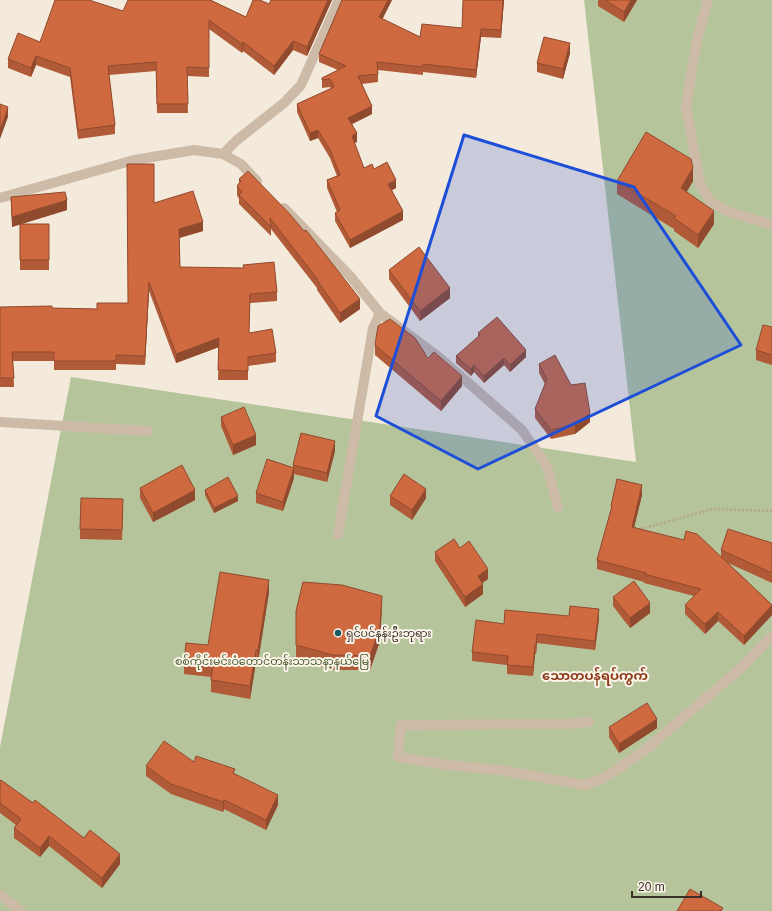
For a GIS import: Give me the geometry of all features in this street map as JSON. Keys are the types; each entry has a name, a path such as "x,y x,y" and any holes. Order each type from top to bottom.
{"street":[{"path":"223,154 237,140 284,103 301,85 339,0"},
{"path":"708,0 697,40 686,106 700,184 710,201 727,211 772,225"},
{"path":"0,198 134,160 194,150 223,154 241,164 262,186"},
{"path":"278,202 350,276 380,313 440,358 522,430 547,466 558,507"},
{"path":"338,534 374,328 380,313"},
{"path":"0,422 148,431"},
{"path":"589,722 512,725 400,725 398,758 447,766 499,770 585,785 604,778 644,751 741,668 772,636"},
{"path":"0,895 21,911"}],"path":[{"path":"641,529 712,509 772,511"}],"highlighted area":[{"path":"464,135 634,187 741,345 478,469 376,416"}],"green space":[{"name":"စစ်ကိုင်းမင်းဝံတောင်တန်းသာသနာ့နယ်မြေ","path":"584,0 772,0 772,911 0,911 0,747 71,377 636,462"}],"building":[{"path":"55,0 89,0 123,11 128,0 210,0 246,17 253,0 260,0 269,4 271,0 328,0 307,47 293,41 274,66 243,42 242,44 209,20 209,68 187,67 188,104 157,104 156,62 108,66 115,125 78,130 70,68 36,56 31,68 8,59 18,33 40,42"},
{"path":"342,0 388,0 379,17 420,37 422,24 462,28 463,0 503,0 501,30 481,29 476,70 423,64 423,67 377,62 378,74 358,76 372,106 348,118 357,133 352,136 364,168 372,164 374,169 387,162 396,180 388,184 403,211 350,240 335,213 340,210 327,180 340,175 330,150 318,130 310,133 297,104 334,87 330,79 322,80 322,78 346,66 319,54"},
{"path":"605,0 631,0 624,12"},
{"path":"544,37 570,43 563,69 537,63"},
{"path":"0,104 8,107 0,130"},
{"path":"646,132 691,159 693,168 681,188 714,211 698,235 674,218 676,216 617,181"},
{"path":"127,164 154,164 154,203 193,191 203,222 179,229 180,267 244,268 243,265 274,262 277,292 250,294 249,333 272,329 276,353 248,357 248,371 218,370 219,338 176,354 149,282 145,356 116,355 116,361 54,361 54,352 12,352 14,378 0,378 0,307 52,306 52,308 97,309 97,303 128,303"},
{"path":"248,171 288,212 304,231 306,230 360,299 340,313 318,280 270,218 271,227 239,195 242,192 237,186 241,181 239,179"},
{"path":"65,192 67,200 12,217 11,197"},
{"path":"20,224 49,224 49,260 20,260"},
{"path":"419,247 450,288 420,311 389,270"},
{"path":"497,317 526,350 510,365 504,358 484,376 474,365 471,369 456,356 480,335 478,333"},
{"path":"390,319 415,338 428,358 434,352 462,376 441,401 375,345 378,326"},
{"path":"763,325 772,327 772,355 756,350"},
{"path":"555,355 571,385 585,383 590,413 575,425 551,430 535,409 547,379 539,364"},
{"path":"244,407 256,435 233,445 221,417"},
{"path":"301,433 335,441 327,473 293,465"},
{"path":"267,459 294,468 283,502 256,493"},
{"path":"182,465 195,490 153,513 140,488"},
{"path":"404,474 426,489 412,510 390,496"},
{"path":"228,477 238,496 214,508 205,490"},
{"path":"617,479 642,485 632,527 684,540 686,531 697,534 772,605 744,636 718,612 705,624 685,605 701,589 597,560 612,506"},
{"path":"81,498 123,499 122,530 80,529"},
{"path":"728,529 772,543 772,573 721,550"},
{"path":"454,539 460,548 469,541 488,569 478,576 483,584 465,597 435,552"},
{"path":"220,572 269,580 258,650 256,650 250,686 211,680 213,665 184,662 186,643 208,645"},
{"path":"634,581 650,603 630,618 613,597"},
{"name":"ရှင်ပင်နန်းဦးဘုရား","path":"303,582 342,585 382,596 380,627 370,656 333,655 296,645 296,611"},
{"path":"570,606 599,609 595,641 537,634 533,667 507,665 508,656 472,652 476,620 504,624 505,610 569,616"},
{"path":"647,703 657,719 619,744 609,727"},
{"path":"164,741 194,762 196,756 235,769 233,773 278,795 266,820 224,800 223,802 171,784 146,766"},
{"path":"1,780 33,803 35,800 84,838 90,830 120,854 102,878 49,836 40,848 14,828 21,819 0,803"},
{"path":"690,889 723,908 721,911 677,911"}],"place":[{"name":"ရှင်ပင်နန်းဦးဘုရား","path":"338,633"}],"district":[{"name":"သောတပန်ရပ်ကွက်","path":"595,675"}]}
